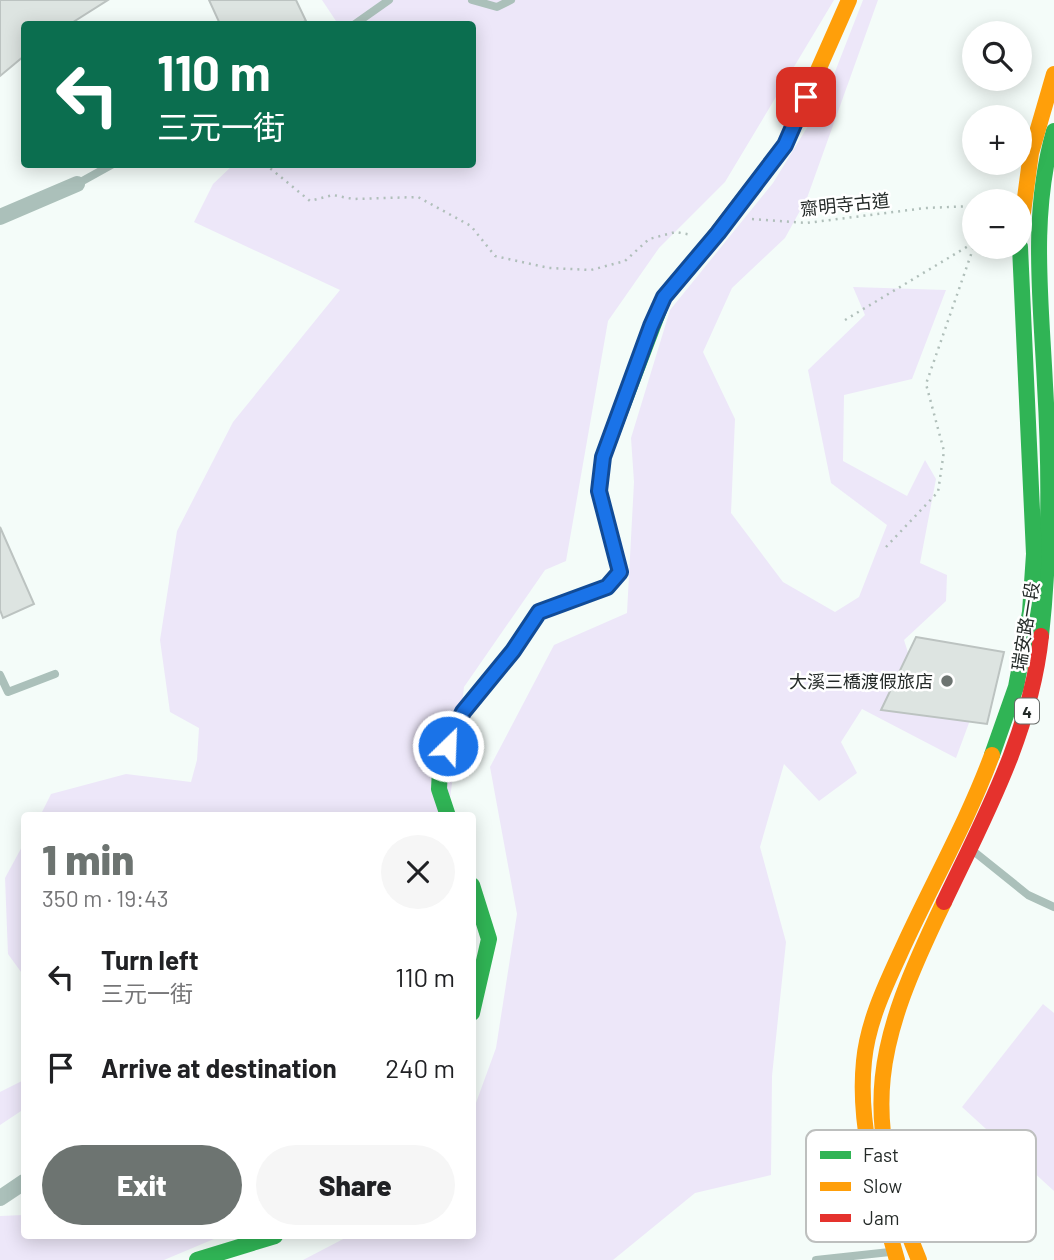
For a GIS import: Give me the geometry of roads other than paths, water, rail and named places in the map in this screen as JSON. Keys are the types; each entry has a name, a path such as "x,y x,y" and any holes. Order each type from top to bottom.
{"main road":[{"path":"447,812 439,789 440,770 463,712 513,651 539,612 607,587 620,572 599,491 603,457 664,297 718,233 785,145 849,0"},
{"path":"1024,189 1039,115 1054,74"},
{"name":"瑞安路一段","path":"883,1130 880,1074 902,995 1006,771 1033,691 1053,569 1052,487 1038,233 1054,131"},
{"name":"瑞安路一段","path":"866,1130 864,1061 872,1022 888,978 990,760 1016,687 1030,612 1034,554 1021,259"},
{"path":"476,898 489,939 476,996"},
{"path":"197,1260 265,1239"},
{"name":"瑞安路一段","path":"913,1242 919,1260"}],"street":[{"path":"0,217 77,184"},
{"path":"0,1198 21,1184"}],"lane":[{"path":"359,21 390,0"},
{"path":"472,0 497,7 511,0"},
{"path":"77,184 106,168"},
{"path":"0,675 4,694 55,674"},
{"path":"953,842 970,848 1028,895 1054,907"},
{"path":"816,1260 895,1256"}],"place":[{"name":"大溪三橋渡假旅店","path":"947,681"}]}
